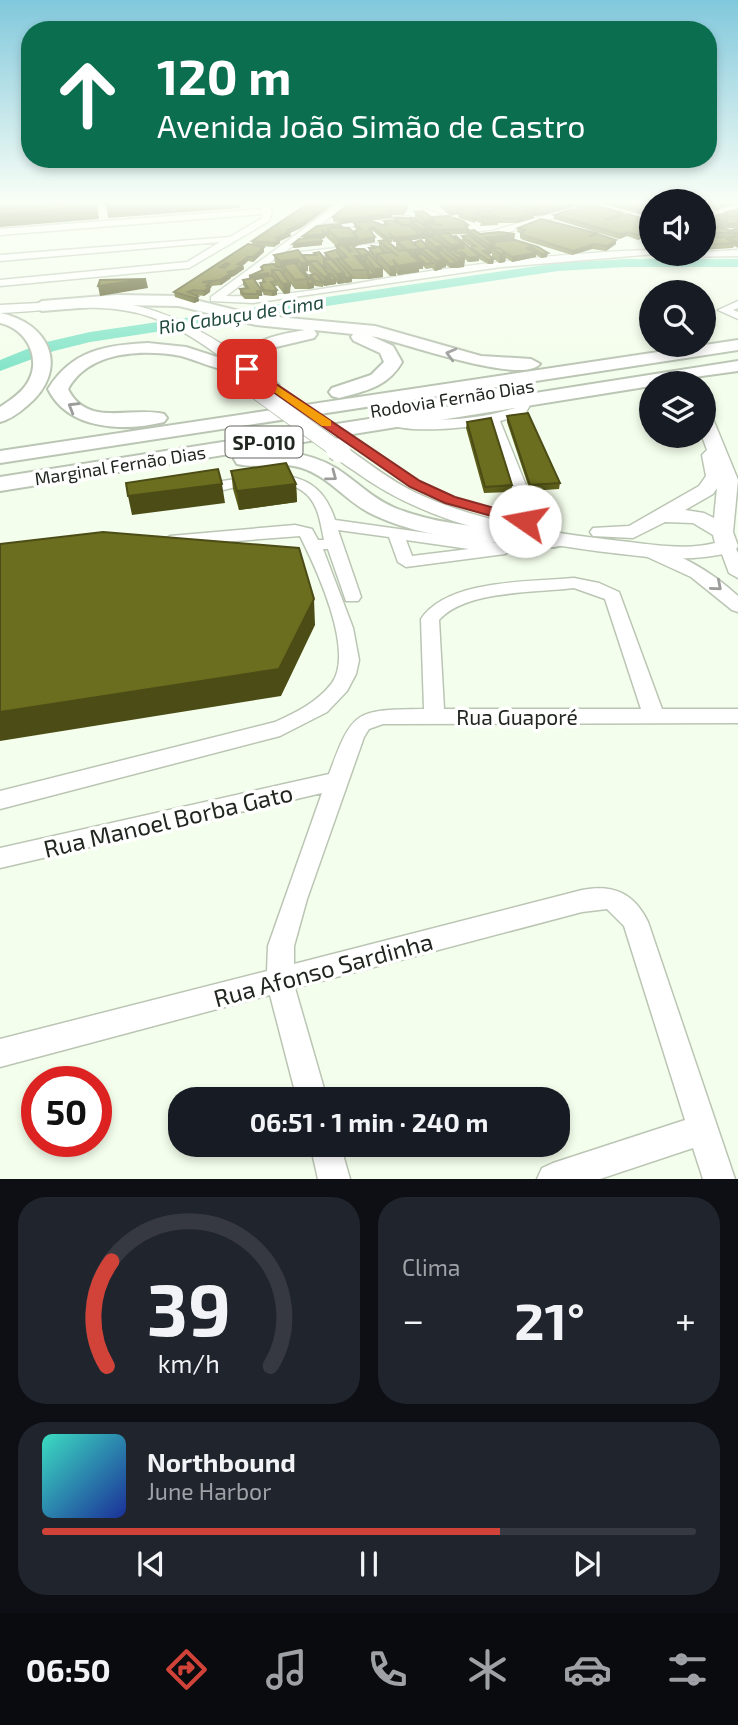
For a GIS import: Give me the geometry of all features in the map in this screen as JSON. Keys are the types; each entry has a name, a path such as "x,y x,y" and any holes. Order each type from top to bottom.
{"highway":[{"path":"42,306 149,300 213,302 256,320 365,330 480,361 543,364"},
{"path":"0,316 31,331 39,351 41,374 31,391 0,416"},
{"path":"261,384 251,364 254,353 270,343 299,335 323,333 355,336 381,346 391,356 393,362 390,369 377,379 327,396"},
{"path":"716,338 738,334"},
{"name":"Rodovia Fernão Dias","path":"0,457 738,345"},
{"path":"187,417 100,418 65,404 58,389 64,375 72,369 113,352 165,349 191,353 217,363"},
{"name":"Marginal Fernão Dias","path":"0,444 639,350"},
{"name":"Rodovia Fernão Dias","path":"668,371 738,354"},
{"name":"Marginal Fernão Dias","path":"0,486 528,398 738,366"},
{"name":"Rodovia Fernão Dias","path":"0,468 639,377"},
{"path":"528,398 639,378"},
{"path":"0,486 237,460 290,459 320,468 371,506 407,520 490,535 554,540"}],"main road":[{"path":"0,309 122,306 171,326 261,384 407,495 468,518 554,540 649,551 704,553 725,539"},
{"path":"0,316 105,310 138,316 171,326 217,363 261,384"},
{"path":"609,386 639,378"},
{"path":"348,449 450,500 491,513 612,534 634,532 706,490 715,479 716,467 707,448"},
{"path":"715,448 728,480 725,539"},
{"path":"664,516 697,517 725,539"}],"street":[{"path":"0,283 184,266 198,258"},
{"path":"213,302 268,258"},
{"path":"213,302 215,299 260,300 378,281 565,258"},
{"path":"0,267 86,260 86,275"},
{"path":"738,304 723,310 738,316"},
{"path":"390,421 446,425 492,418 520,411 528,398"},
{"path":"492,418 519,488"},
{"path":"210,488 265,480 291,480 315,493 352,597"},
{"path":"328,524 505,549 406,562 396,535"},
{"path":"0,800 280,728 322,707 338,690 349,669 349,645 326,572 306,533 295,530 149,543"},
{"path":"725,539 738,573"},
{"path":"313,545 334,544"},
{"path":"649,551 695,570 713,582 738,606"},
{"path":"434,717 430,619 442,606 472,594 574,583 593,587 613,596 654,716"},
{"name":"Rua Guaporé","path":"309,1087 280,981 281,946 354,735 362,724 376,717 738,716"},
{"name":"Rua Manoel Borba Gato","path":"0,858 337,782"},
{"name":"Rua Afonso Sardinha","path":"0,1053 596,898 617,900 635,922 704,1129"},
{"path":"553,1179 704,1129 719,1179"},
{"path":"328,1157 334,1179"}],"building":[{"path":"226,258 247,258 238,264 243,264 227,272 231,273 220,280 202,282 210,283 206,286 210,287 204,291 188,292 198,296 194,298 174,292"},
{"path":"277,258 304,258 307,262 301,263 298,259 280,261"},
{"path":"305,258 324,258 324,265 327,268 317,261 307,261"},
{"path":"330,258 342,258 336,259 352,277 345,278 344,273"},
{"path":"341,258 357,258 368,270 352,270"},
{"path":"367,258 372,258 383,268 375,269"},
{"path":"381,258 415,258 420,262 398,266 393,259 396,266 390,267"},
{"path":"419,258 427,258 433,263 426,264"},
{"path":"444,258 451,258 457,263 450,264"},
{"path":"332,259 344,273 337,274 324,260"},
{"path":"317,261 330,276 324,277 309,262"},
{"path":"359,261 364,262 375,274 368,275 368,270"},
{"path":"295,263 308,279 295,280 283,265"},
{"path":"274,264 285,272 272,270 272,276 277,281 271,282 277,290 264,290 260,283 265,282 262,277 270,276 268,273 249,276 263,270 261,267 264,265"},
{"path":"272,270 280,270 289,283 283,284"},
{"path":"300,270 314,283 308,284 308,279"},
{"path":"316,274 323,282 315,281 310,275"},
{"path":"253,278 262,291 257,291 258,294 244,294 240,289 248,288 243,280"},
{"path":"146,279 98,286 100,280"},
{"path":"528,413 560,483 530,485 507,416"},
{"path":"491,418 512,485 485,487 467,422"},
{"path":"286,463 296,484 237,491 231,471"},
{"path":"218,469 222,484 128,496 126,483"},
{"path":"103,532 299,548 314,599 279,669 0,712 0,544"}],"waterway":[{"name":"Rio Cabuçu de Cima","path":"0,366 48,347 90,337 558,267 625,263 738,263"}],"slow traffic":[{"path":"274,387 326,424"}],"route":[{"path":"247,369 415,484 450,500 525,521"}]}
